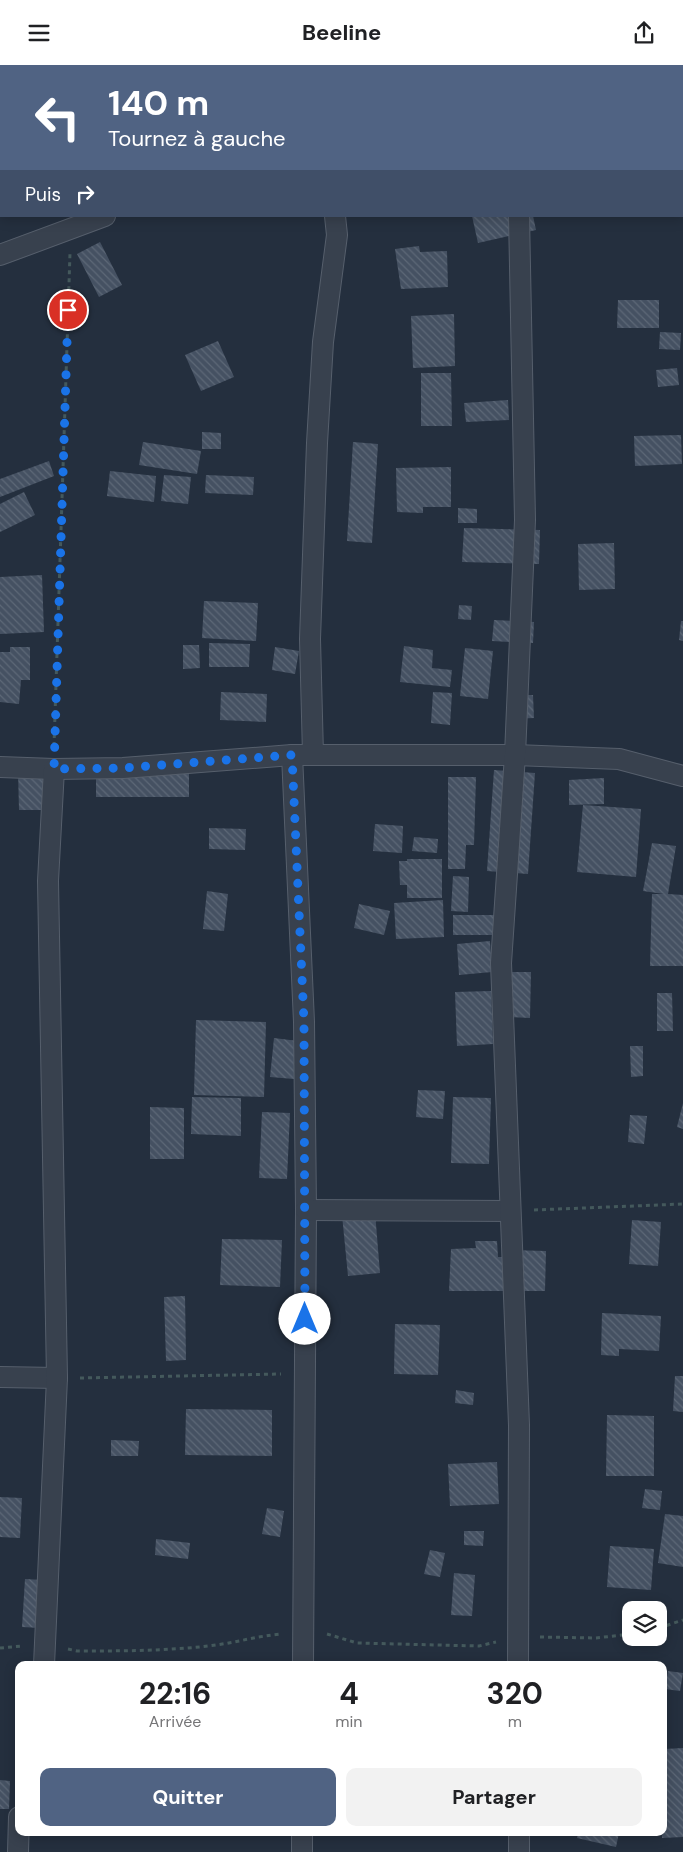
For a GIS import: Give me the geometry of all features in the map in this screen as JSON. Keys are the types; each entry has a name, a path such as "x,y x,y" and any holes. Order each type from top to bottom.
{"street":[{"path":"0,255 103,217"},
{"path":"313,755 310,639 317,443 322,342 337,235 335,217"},
{"path":"518,1661 519,1425 501,963 515,755 525,520 519,217"},
{"path":"292,755 304,1022 306,1210 303,1661"},
{"path":"0,767 54,769 123,768 292,755 515,755 618,759 683,776"},
{"path":"44,1661 57,1378 48,881 54,769"},
{"path":"306,1210 510,1211"},
{"path":"0,1377 57,1378"},
{"path":"18,1836 18,1852"},
{"path":"302,1836 302,1852"},
{"path":"519,1836 519,1852"}],"path":[{"path":"54,769 71,230"},
{"path":"510,1211 683,1204"},
{"path":"57,1378 304,1373"},
{"path":"667,1626 683,1620"}],"building":[{"path":"472,217 533,217 536,230 478,243"},
{"path":"100,242 122,285 99,297 77,254"},
{"path":"419,246 420,252 447,251 448,287 401,289 395,249"},
{"path":"618,300 659,300 659,328 617,328"},
{"path":"454,314 455,366 413,368 411,316"},
{"path":"660,332 681,333 680,350 659,349"},
{"path":"218,341 234,377 201,391 185,355"},
{"path":"677,368 679,385 658,387 656,370"},
{"path":"421,373 451,373 452,426 421,426"},
{"path":"508,400 509,420 466,422 464,403"},
{"path":"202,432 221,433 221,449 202,449"},
{"path":"681,435 682,464 635,466 634,436"},
{"path":"143,442 201,451 197,474 139,465"},
{"path":"353,442 378,444 372,543 347,541"},
{"path":"49,461 54,476 0,497 0,479"},
{"path":"451,467 451,507 423,507 423,513 397,512 396,468"},
{"path":"110,471 156,476 154,502 107,496"},
{"path":"164,475 191,477 188,504 161,501"},
{"path":"206,475 254,477 253,495 205,493"},
{"path":"24,492 35,515 0,532 0,504"},
{"path":"458,508 477,509 477,523 458,523"},
{"path":"464,528 540,530 539,564 462,562"},
{"path":"614,543 615,589 579,590 578,544"},
{"path":"42,575 44,632 0,634 0,577"},
{"path":"204,601 258,603 256,641 202,638"},
{"path":"459,605 472,606 471,620 458,619"},
{"path":"494,620 534,622 533,643 492,641"},
{"path":"681,621 683,621 683,641 679,640"},
{"path":"209,643 250,644 249,667 209,667"},
{"path":"183,645 199,645 200,668 183,669"},
{"path":"404,646 433,650 432,668 452,670 450,687 400,682"},
{"path":"10,647 30,647 30,680 21,680 19,704 0,702 0,652 10,652"},
{"path":"275,647 299,651 295,674 272,670"},
{"path":"465,648 493,651 488,699 460,696"},
{"path":"221,692 267,694 266,722 220,720"},
{"path":"433,692 452,693 450,725 431,723"},
{"path":"509,695 533,695 534,718 510,719"},
{"path":"96,770 189,770 189,797 96,797"},
{"path":"494,770 535,773 528,874 487,871"},
{"path":"18,771 50,771 50,810 19,810"},
{"path":"448,777 476,777 474,845 466,845 465,869 448,869"},
{"path":"604,778 604,804 569,805 569,780"},
{"path":"583,805 641,809 636,877 577,872"},
{"path":"375,824 403,826 402,853 373,851"},
{"path":"209,828 246,829 245,850 209,849"},
{"path":"414,837 438,839 437,853 412,851"},
{"path":"652,843 676,846 668,894 683,895 683,966 650,966 652,894 664,894 643,891"},
{"path":"407,859 442,859 442,898 407,898 407,885 400,885 399,861 407,861"},
{"path":"453,876 469,877 468,912 451,911"},
{"path":"207,891 228,894 224,931 203,929"},
{"path":"443,900 444,937 396,939 394,903"},
{"path":"359,904 390,911 384,935 354,928"},
{"path":"453,915 499,915 499,935 453,935"},
{"path":"490,941 492,972 459,975 457,944"},
{"path":"510,972 531,972 530,1018 509,1017"},
{"path":"491,991 493,1044 457,1046 455,992"},
{"path":"657,993 672,993 673,1031 657,1031"},
{"path":"196,1020 266,1022 264,1097 194,1095"},
{"path":"274,1038 298,1041 294,1079 270,1077"},
{"path":"630,1046 643,1046 643,1076 631,1077"},
{"path":"418,1090 445,1091 443,1119 416,1117"},
{"path":"192,1097 241,1098 241,1136 191,1134"},
{"path":"453,1097 491,1098 489,1164 451,1163"},
{"path":"683,1103 683,1129 677,1127"},
{"path":"150,1107 184,1108 184,1159 150,1159"},
{"path":"262,1112 290,1113 287,1179 259,1178"},
{"path":"630,1115 647,1116 644,1144 628,1142"},
{"path":"375,1212 380,1273 348,1276 342,1215"},
{"path":"632,1220 661,1222 658,1266 629,1264"},
{"path":"222,1239 282,1240 280,1287 220,1285"},
{"path":"475,1241 497,1241 498,1257 509,1257 510,1250 546,1251 545,1291 449,1291 451,1249 476,1248"},
{"path":"185,1296 186,1360 166,1361 164,1297"},
{"path":"602,1313 661,1316 659,1351 619,1349 619,1356 601,1355"},
{"path":"395,1324 440,1325 438,1375 394,1374"},
{"path":"675,1376 683,1376 683,1412 673,1411"},
{"path":"456,1390 474,1393 473,1405 455,1403"},
{"path":"186,1409 272,1410 272,1456 185,1455"},
{"path":"607,1415 654,1416 654,1476 606,1476"},
{"path":"111,1440 139,1441 138,1456 111,1456"},
{"path":"497,1462 499,1504 450,1506 448,1464"},
{"path":"645,1489 662,1491 660,1510 642,1508"},
{"path":"0,1497 22,1498 20,1538 0,1537"},
{"path":"267,1508 284,1511 280,1537 262,1534"},
{"path":"665,1514 683,1516 683,1567 658,1563"},
{"path":"464,1531 484,1531 483,1546 464,1545"},
{"path":"156,1539 190,1543 188,1559 155,1555"},
{"path":"610,1546 654,1549 651,1590 607,1587"},
{"path":"430,1550 445,1553 440,1577 424,1574"},
{"path":"454,1573 475,1575 472,1616 451,1615"},
{"path":"25,1579 43,1580 40,1628 22,1627"},
{"path":"668,1671 683,1673 680,1691 667,1689"},
{"path":"683,1748 683,1837 662,1838 662,1836 667,1836 667,1749"},
{"path":"0,1780 10,1781 9,1809 0,1809"},
{"path":"577,1836 618,1836 616,1847 577,1838"}],"route":[{"path":"68,310 54,769 123,768 292,755 304,1022 305,1319"}]}
